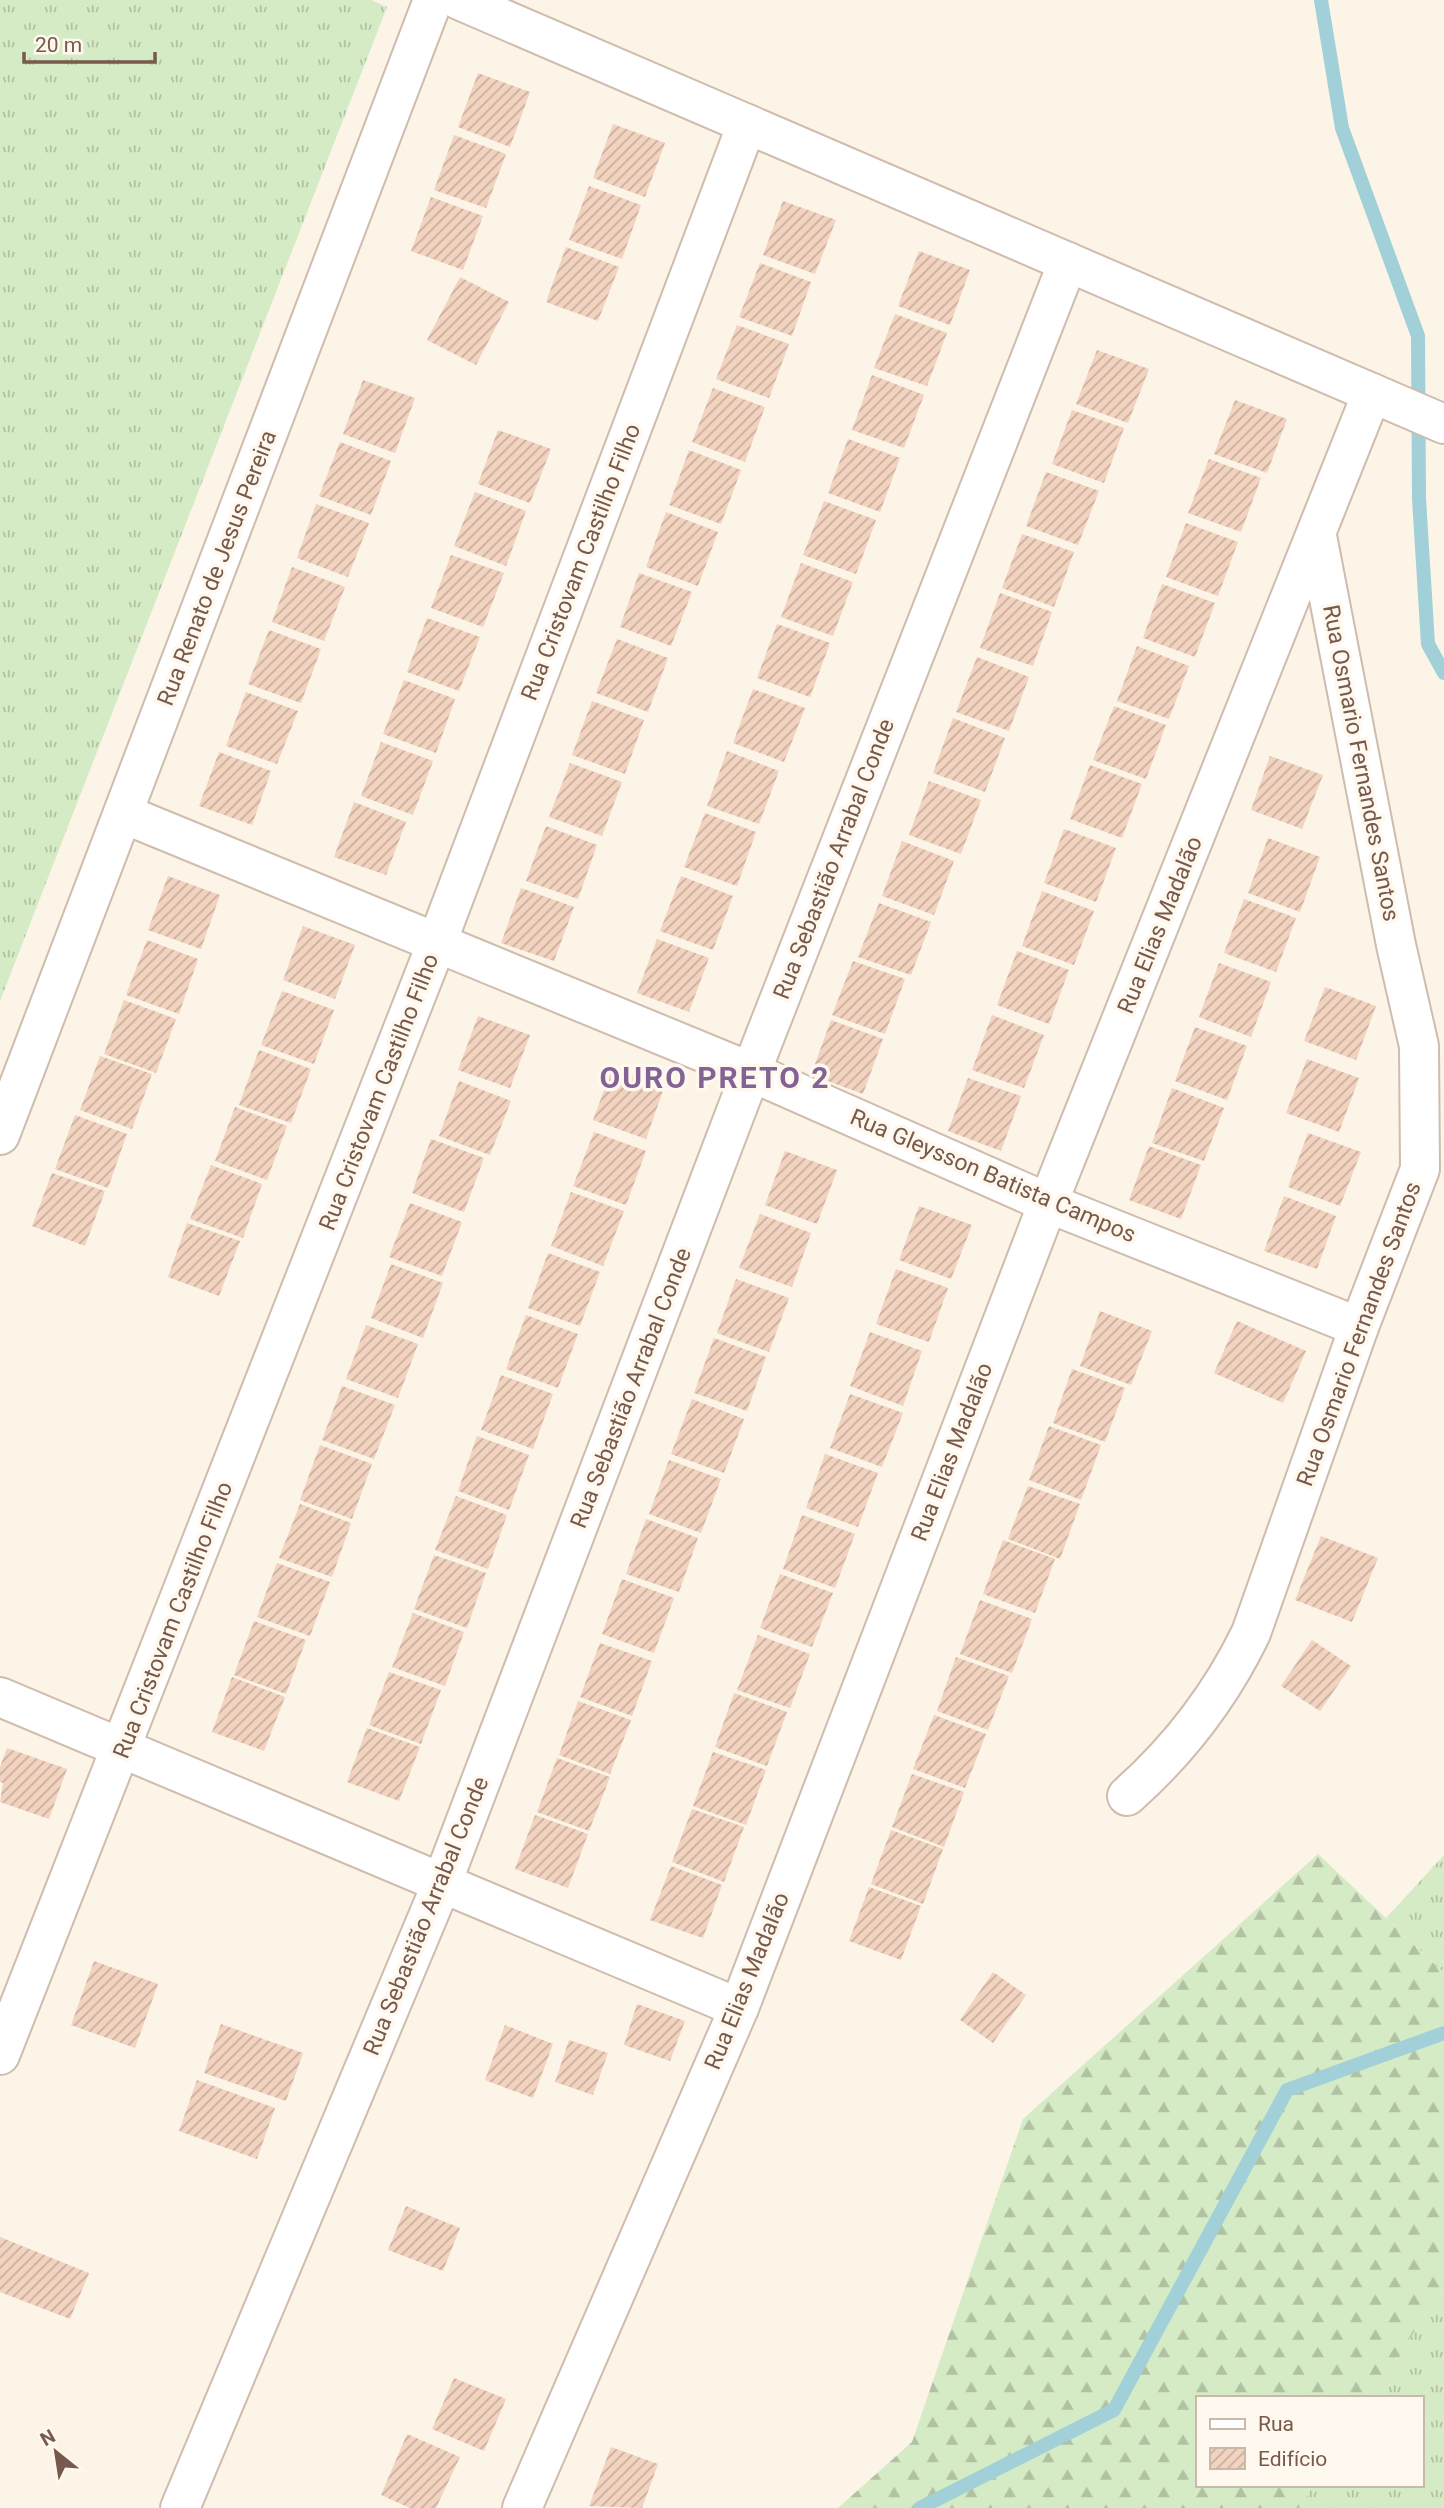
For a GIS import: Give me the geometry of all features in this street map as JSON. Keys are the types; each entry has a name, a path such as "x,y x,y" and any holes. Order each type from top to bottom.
{"street":[{"name":"Rua Renato de Jesus Pereira","path":"0,1135 433,0"},
{"path":"459,0 1444,424"},
{"name":"Rua Cristovam Castilho Filho","path":"0,2055 123,1749 436,945 747,124"},
{"name":"Rua Sebastião Arrabal Conde","path":"180,2508 442,1883 751,1072 1069,262"},
{"name":"Rua Elias Madalão","path":"522,2508 738,2008 1048,1203 1317,536 1385,398"},
{"name":"Rua Osmario Fernandes Santos","path":"1127,1796 1166,1762 1231,1673 1251,1633 1359,1327 1420,1169 1419,1046 1396,945 1317,536"},
{"name":"Rua Gleysson Batista Campos","path":"124,814 436,945 751,1072 1048,1203 1359,1327"},
{"path":"0,1697 738,2008"}],"green space":[{"path":"0,0 371,0 387,7 0,1001"},
{"path":"1318,1854 1444,1973 1444,2286 1372,2396 1196,2396 1196,2487 1313,2487 1299,2508 838,2508 912,2442 1023,2119"},
{"path":"1444,1855 1444,1973 1386,1918"},
{"path":"1444,2286 1444,2508 1299,2508 1313,2487 1423,2487 1423,2396 1372,2396"}],"building":[{"path":"478,73 530,92 510,147 458,127"},
{"path":"613,124 665,143 645,197 593,178"},
{"path":"454,135 506,154 486,208 434,190"},
{"path":"589,186 641,205 622,259 569,240"},
{"path":"431,197 483,216 463,270 411,251"},
{"path":"783,201 836,220 815,274 763,255"},
{"path":"566,247 619,267 598,321 546,302"},
{"path":"919,251 970,270 950,325 898,306"},
{"path":"760,263 811,282 792,336 739,317"},
{"path":"460,277 509,302 476,365 427,340"},
{"path":"895,314 947,333 927,386 874,368"},
{"path":"737,325 789,344 769,398 716,379"},
{"path":"1097,350 1149,369 1128,423 1076,404"},
{"path":"872,375 924,395 904,448 852,430"},
{"path":"363,380 415,398 395,453 343,434"},
{"path":"713,388 765,407 745,462 692,442"},
{"path":"1235,400 1287,419 1267,473 1214,454"},
{"path":"1072,410 1124,428 1104,483 1052,464"},
{"path":"498,430 551,449 530,503 478,484"},
{"path":"848,439 900,458 880,512 828,493"},
{"path":"340,442 391,461 371,515 319,496"},
{"path":"689,450 741,470 721,524 669,505"},
{"path":"1209,459 1261,478 1241,532 1188,513"},
{"path":"1046,472 1099,491 1078,545 1026,526"},
{"path":"475,492 526,511 506,566 454,546"},
{"path":"824,501 876,520 856,574 803,555"},
{"path":"316,504 369,523 348,577 297,558"},
{"path":"666,512 718,532 698,586 646,567"},
{"path":"1186,523 1238,542 1218,596 1166,577"},
{"path":"1022,534 1074,552 1054,607 1002,588"},
{"path":"451,555 504,573 483,627 431,608"},
{"path":"801,563 853,582 833,636 781,617"},
{"path":"292,567 345,587 324,641 272,622"},
{"path":"639,573 692,592 671,646 620,627"},
{"path":"1162,584 1215,603 1195,657 1143,638"},
{"path":"1000,593 1052,612 1033,666 980,648"},
{"path":"427,618 480,637 459,691 407,672"},
{"path":"777,624 830,643 810,697 757,678"},
{"path":"269,630 321,649 301,703 248,684"},
{"path":"617,639 668,658 648,712 596,693"},
{"path":"1137,646 1189,666 1169,719 1117,701"},
{"path":"977,657 1029,677 1009,731 956,712"},
{"path":"404,680 455,699 436,753 383,734"},
{"path":"753,689 805,708 784,762 733,743"},
{"path":"246,692 298,711 277,764 226,746"},
{"path":"592,701 644,720 625,774 572,755"},
{"path":"1114,706 1166,725 1146,779 1093,760"},
{"path":"953,718 1005,738 985,792 933,773"},
{"path":"381,742 433,761 413,815 361,796"},
{"path":"727,751 779,771 759,824 707,806"},
{"path":"219,752 271,771 252,825 199,806"},
{"path":"1270,756 1323,775 1302,829 1251,810"},
{"path":"570,763 622,782 602,836 549,817"},
{"path":"1090,765 1142,784 1122,838 1070,819"},
{"path":"929,781 981,800 961,854 909,835"},
{"path":"354,802 406,822 386,875 334,857"},
{"path":"705,813 756,832 737,886 684,867"},
{"path":"546,826 597,845 578,899 526,881"},
{"path":"1064,829 1116,848 1096,902 1044,883"},
{"path":"1268,838 1320,857 1300,912 1248,893"},
{"path":"902,841 954,861 934,915 882,896"},
{"path":"168,876 220,895 201,949 148,930"},
{"path":"681,876 733,896 713,950 660,931"},
{"path":"521,888 574,907 554,961 501,943"},
{"path":"1042,891 1094,911 1074,965 1022,946"},
{"path":"1244,899 1296,918 1276,972 1224,953"},
{"path":"879,903 931,922 911,975 858,957"},
{"path":"303,926 355,945 335,999 283,980"},
{"path":"657,939 709,958 689,1012 637,993"},
{"path":"147,940 198,959 179,1014 126,995"},
{"path":"1017,951 1069,970 1049,1024 997,1005"},
{"path":"853,961 905,979 885,1034 832,1015"},
{"path":"1219,963 1271,982 1251,1037 1199,1017"},
{"path":"1325,987 1376,1006 1356,1060 1304,1041"},
{"path":"282,991 334,1010 314,1064 261,1045"},
{"path":"124,1000 176,1019 156,1073 104,1054"},
{"path":"992,1015 1044,1035 1024,1088 972,1070"},
{"path":"478,1016 530,1035 510,1088 458,1070"},
{"path":"831,1020 883,1039 863,1094 811,1075"},
{"path":"1195,1027 1247,1046 1227,1100 1175,1081"},
{"path":"259,1050 311,1069 291,1123 239,1105"},
{"path":"100,1056 152,1074 132,1129 80,1110"},
{"path":"1307,1059 1359,1078 1339,1132 1286,1113"},
{"path":"613,1066 665,1085 646,1139 593,1120"},
{"path":"968,1078 1021,1096 1001,1151 948,1131"},
{"path":"459,1081 511,1101 490,1155 439,1136"},
{"path":"1172,1088 1224,1108 1204,1161 1152,1143"},
{"path":"235,1107 287,1126 267,1180 215,1161"},
{"path":"75,1115 127,1134 108,1188 55,1169"},
{"path":"594,1132 646,1151 626,1205 573,1186"},
{"path":"1308,1133 1361,1152 1340,1206 1288,1187"},
{"path":"431,1139 484,1158 464,1212 412,1193"},
{"path":"1149,1146 1201,1165 1181,1219 1129,1200"},
{"path":"785,1151 837,1170 817,1224 765,1205"},
{"path":"211,1165 262,1184 243,1238 190,1219"},
{"path":"52,1173 105,1191 85,1246 32,1226"},
{"path":"571,1192 624,1211 603,1266 551,1246"},
{"path":"1284,1196 1336,1216 1317,1269 1264,1251"},
{"path":"410,1203 462,1222 442,1276 389,1257"},
{"path":"919,1206 972,1225 951,1279 899,1260"},
{"path":"760,1214 811,1233 792,1287 739,1268"},
{"path":"187,1223 240,1241 219,1296 168,1277"},
{"path":"548,1253 600,1272 580,1326 528,1308"},
{"path":"391,1264 443,1283 423,1338 371,1318"},
{"path":"896,1269 948,1288 929,1342 876,1324"},
{"path":"736,1279 789,1298 769,1352 717,1333"},
{"path":"1100,1311 1152,1331 1131,1385 1080,1366"},
{"path":"526,1315 578,1334 558,1388 506,1369"},
{"path":"1237,1321 1306,1351 1283,1403 1214,1373"},
{"path":"366,1325 418,1344 398,1398 346,1379"},
{"path":"870,1332 922,1351 903,1406 850,1386"},
{"path":"714,1338 766,1357 747,1411 694,1393"},
{"path":"1072,1369 1125,1388 1105,1442 1053,1423"},
{"path":"501,1375 553,1394 533,1449 481,1430"},
{"path":"342,1386 395,1405 374,1459 322,1440"},
{"path":"850,1394 903,1413 882,1467 830,1448"},
{"path":"692,1399 744,1419 724,1473 671,1454"},
{"path":"1049,1426 1101,1445 1081,1500 1029,1480"},
{"path":"477,1436 529,1455 509,1510 458,1491"},
{"path":"320,1445 372,1464 352,1519 300,1500"},
{"path":"825,1454 878,1473 858,1527 806,1508"},
{"path":"669,1460 721,1479 701,1533 649,1514"},
{"path":"1028,1486 1080,1504 1060,1559 1008,1539"},
{"path":"456,1496 507,1515 488,1569 435,1550"},
{"path":"300,1504 351,1523 332,1577 279,1558"},
{"path":"802,1515 855,1534 835,1588 783,1569"},
{"path":"646,1519 698,1538 679,1592 626,1574"},
{"path":"1321,1536 1378,1558 1352,1622 1295,1600"},
{"path":"1003,1540 1055,1559 1035,1613 983,1594"},
{"path":"434,1555 486,1573 467,1628 414,1609"},
{"path":"277,1563 330,1582 310,1636 257,1617"},
{"path":"780,1574 833,1593 812,1647 760,1628"},
{"path":"622,1579 674,1598 654,1653 602,1634"},
{"path":"980,1600 1032,1619 1012,1673 960,1654"},
{"path":"413,1613 464,1632 445,1686 392,1667"},
{"path":"254,1621 306,1640 286,1694 234,1675"},
{"path":"758,1635 810,1654 790,1708 737,1690"},
{"path":"1312,1640 1351,1666 1320,1711 1281,1686"},
{"path":"600,1643 652,1661 632,1716 580,1697"},
{"path":"956,1657 1009,1676 988,1730 937,1711"},
{"path":"389,1672 441,1690 421,1744 369,1725"},
{"path":"232,1677 285,1697 264,1751 212,1732"},
{"path":"734,1693 787,1712 767,1766 715,1747"},
{"path":"578,1701 631,1720 610,1774 559,1755"},
{"path":"934,1715 986,1734 965,1788 913,1769"},
{"path":"367,1728 420,1747 399,1801 347,1782"},
{"path":"7,1748 67,1769 49,1819 0,1802 3,1783 0,1782 0,1767"},
{"path":"713,1752 766,1770 746,1825 693,1806"},
{"path":"557,1758 610,1777 589,1831 537,1812"},
{"path":"912,1774 964,1792 944,1847 892,1827"},
{"path":"692,1809 744,1827 724,1882 672,1862"},
{"path":"535,1815 588,1834 568,1888 515,1869"},
{"path":"891,1830 943,1849 923,1904 871,1884"},
{"path":"671,1866 722,1885 703,1938 650,1920"},
{"path":"869,1887 921,1906 901,1960 849,1941"},
{"path":"94,1961 158,1984 135,2048 71,2025"},
{"path":"993,1972 1026,1995 993,2043 960,2020"},
{"path":"637,2004 685,2021 670,2061 624,2045"},
{"path":"221,2024 303,2053 286,2101 204,2073"},
{"path":"505,2025 553,2044 533,2098 485,2080"},
{"path":"569,2040 608,2053 593,2095 555,2082"},
{"path":"197,2080 275,2108 257,2159 179,2131"},
{"path":"406,2206 460,2228 443,2271 388,2250"},
{"path":"0,2237 89,2273 70,2319 0,2292"},
{"path":"454,2378 506,2399 484,2451 432,2429"},
{"path":"407,2434 460,2457 436,2508 410,2508 381,2495"},
{"path":"611,2447 658,2464 642,2508 589,2506"}],"waterway":[{"path":"1321,0 1342,128 1418,336 1419,499 1428,644 1444,673"},
{"path":"920,2508 1114,2410 1287,2090 1444,2033"}],"district":[{"name":"OURO PRETO 2","path":"715,1077"}]}
